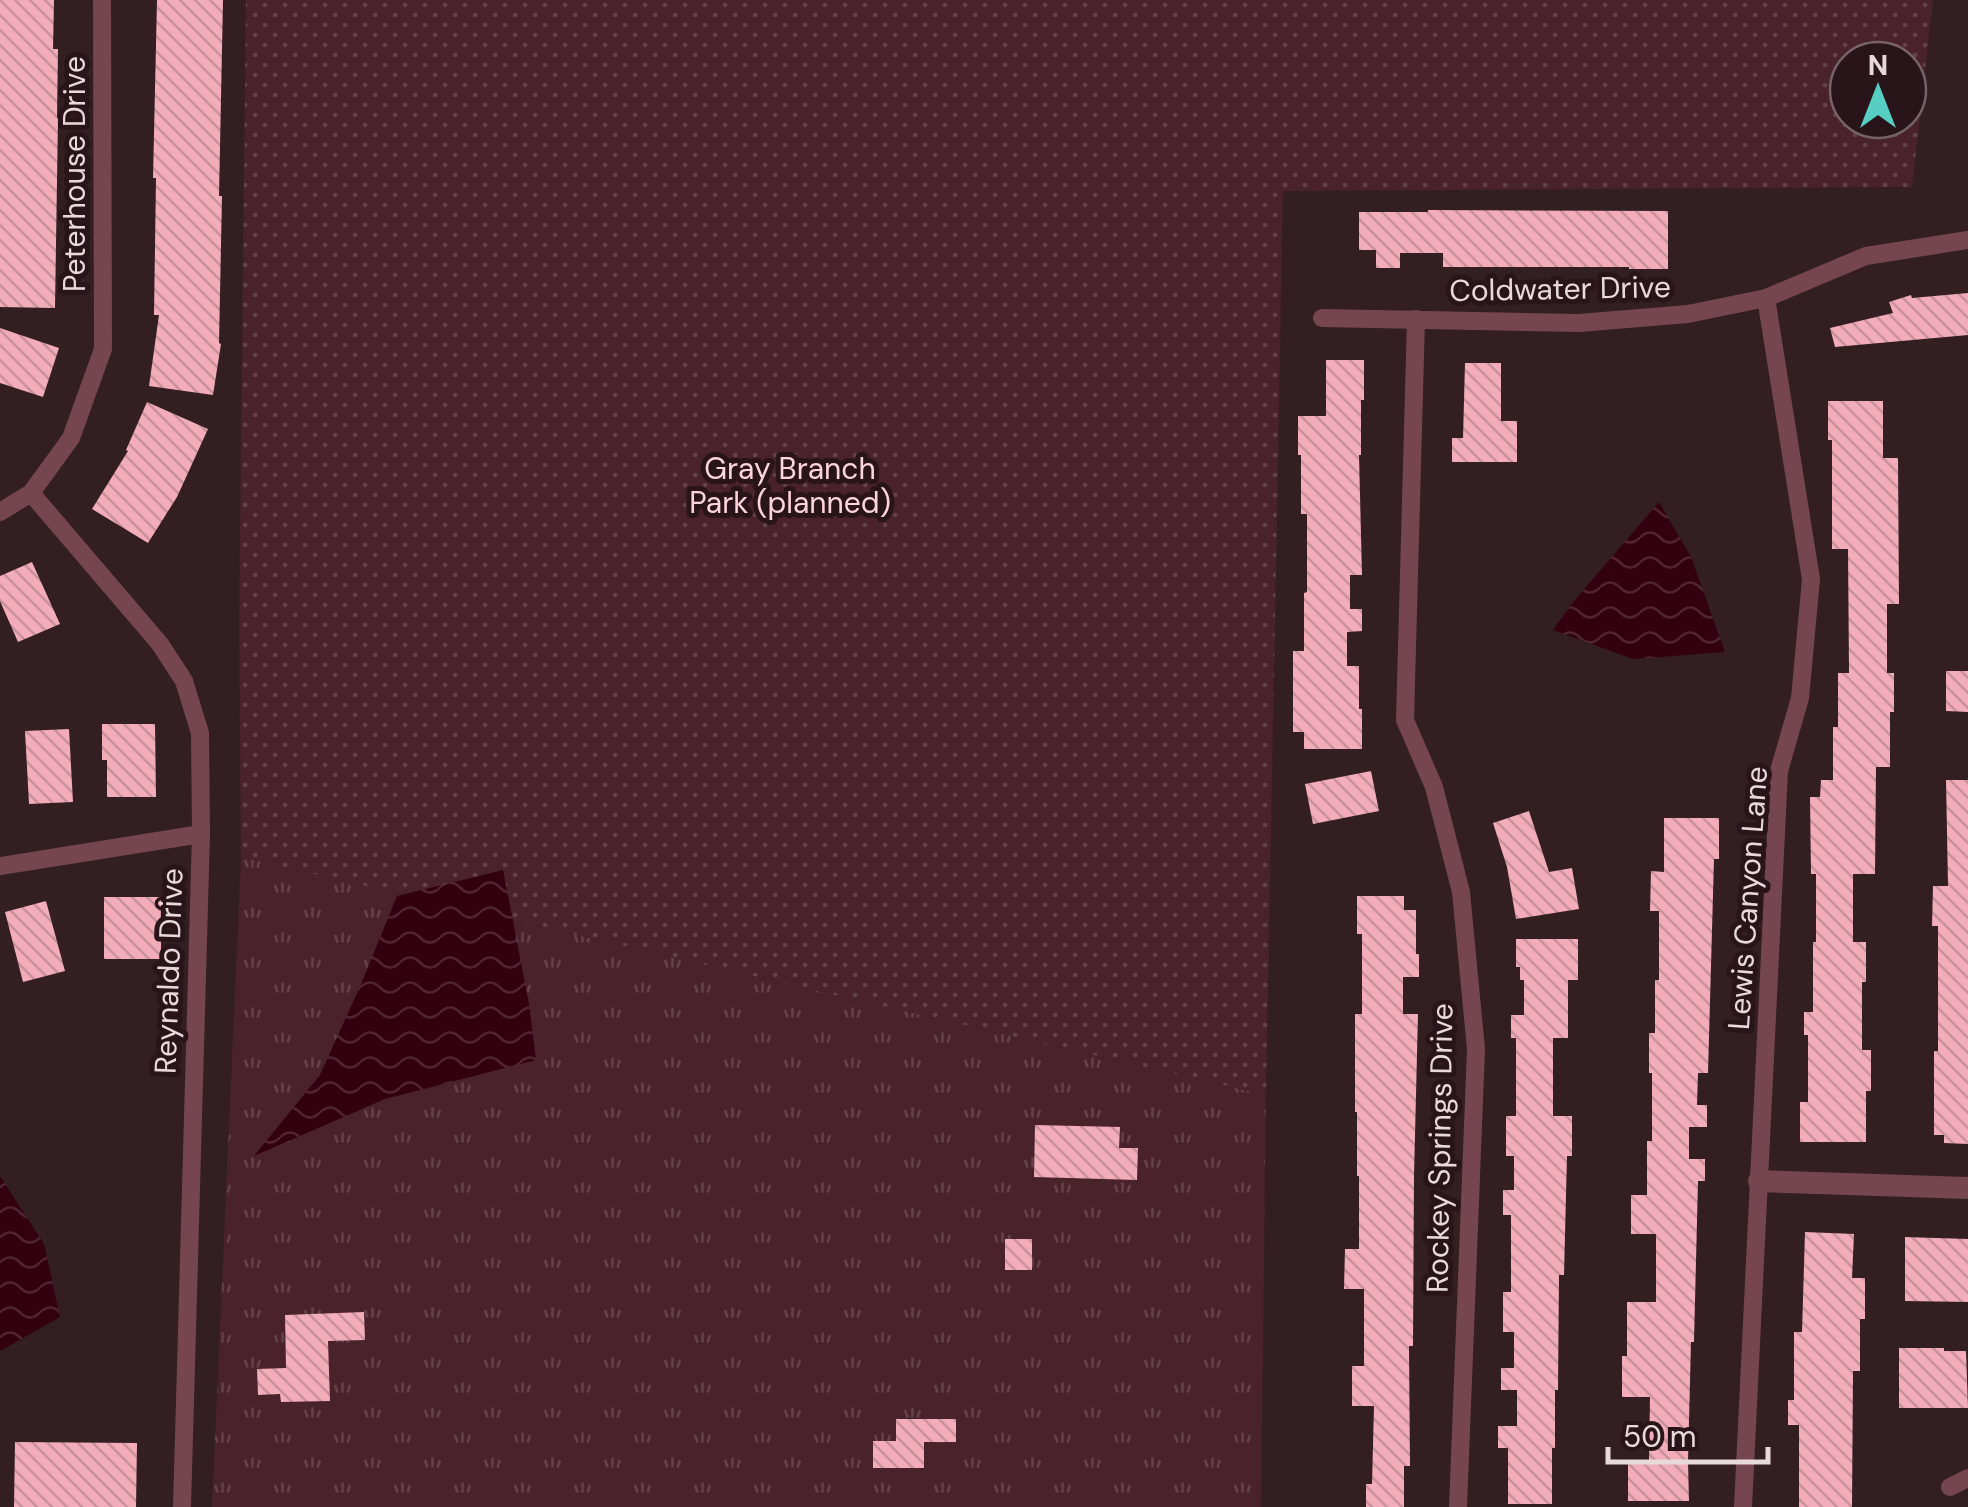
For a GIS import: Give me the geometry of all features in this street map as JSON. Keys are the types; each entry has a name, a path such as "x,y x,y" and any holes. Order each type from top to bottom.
{"street":[{"name":"Peterhouse Drive","path":"31,493 71,438 103,349 102,0"},
{"name":"Coldwater Drive","path":"1322,318 1580,323 1688,314 1766,298 1866,256 1968,240"},
{"name":"Lewis Canyon Lane","path":"1744,1507 1779,770 1800,698 1811,579 1766,298"},
{"name":"Rockey Springs Drive","path":"1416,319 1405,720 1434,787 1461,892 1476,1049 1458,1507"},
{"path":"0,512 31,493"},
{"name":"Reynaldo Drive","path":"31,493 160,644 184,681 200,733 182,1507"},
{"path":"0,866 200,834"},
{"path":"1759,1181 1968,1188"},
{"path":"1950,1487 1968,1478"}],"green space":[{"name":"Gray Branch Park (planned)","path":"246,0 1933,0 1928,45 1928,40 1828,40 1828,140 1917,140 1912,187 1283,191 1266,1095 241,857 239,628"},
{"path":"241,857 1266,1095 1261,1507 212,1507"}],"water":[{"path":"1659,502 1691,557 1725,652 1633,659 1553,630 1574,601"},
{"path":"503,870 536,1060 385,1099 254,1156 320,1075 397,896"},
{"path":"0,1176 44,1244 60,1317 0,1351"}],"building":[{"path":"0,0 54,0 53,49 58,49 55,308 0,307"},
{"path":"157,0 223,0 221,344 213,395 149,386 159,315 154,315 153,178"},
{"path":"1668,211 1668,269 1443,267 1443,253 1400,253 1400,268 1376,268 1376,250 1359,250 1359,212"},
{"path":"1968,293 1968,335 1835,347 1830,328 1893,313 1889,302 1911,295 1912,298"},
{"path":"0,328 59,348 43,397 0,383"},
{"path":"1326,360 1364,360 1359,455 1362,575 1350,575 1350,609 1362,609 1362,631 1347,632 1347,666 1359,666 1362,749 1304,749 1304,732 1293,732 1293,651 1304,651 1307,592 1307,514 1301,514 1298,416 1326,416"},
{"path":"1465,363 1501,363 1501,421 1517,421 1517,462 1452,462 1452,438 1463,438"},
{"path":"1828,401 1883,401 1883,458 1898,458 1899,604 1887,604 1887,673 1894,673 1890,767 1876,767 1875,874 1853,874 1853,942 1866,942 1862,1050 1871,1050 1871,1091 1866,1091 1866,1142 1800,1142 1800,1102 1808,1102 1804,1012 1813,1012 1816,942 1810,797 1820,797 1821,780 1833,780 1838,673 1849,673 1848,549 1832,549"},
{"path":"147,402 208,429 177,497 148,543 92,509 128,451"},
{"path":"32,562 60,624 18,642 0,601 0,576"},
{"path":"1946,671 1968,671 1968,712 1946,711"},
{"path":"102,724 155,724 156,797 107,797"},
{"path":"69,729 73,802 29,804 25,731"},
{"path":"1371,771 1379,811 1313,824 1305,784"},
{"path":"1946,780 1968,780 1968,1144 1944,1143 1944,1135 1934,1135 1938,926 1932,926 1933,886 1948,886"},
{"path":"1529,811 1549,872 1572,868 1579,909 1516,919 1507,867 1493,823"},
{"path":"1664,818 1719,818 1719,859 1714,859 1708,1073 1698,1073 1697,1105 1707,1105 1707,1127 1689,1127 1689,1159 1705,1159 1705,1181 1698,1181 1689,1501 1628,1501 1628,1461 1649,1461 1650,1397 1622,1397 1622,1356 1627,1356 1627,1302 1656,1302 1656,1234 1631,1234 1631,1195 1647,1195 1647,1141 1652,1141 1649,1033 1655,1033 1659,911 1650,911 1651,871 1664,872"},
{"path":"1357,896 1404,896 1404,910 1416,910 1419,977 1403,977 1403,1014 1418,1014 1413,1346 1409,1346 1410,1466 1404,1466 1404,1507 1366,1507 1366,1484 1372,1484 1374,1406 1352,1406 1352,1366 1364,1366 1364,1289 1344,1289 1345,1249 1359,1249 1355,1014 1362,1014 1362,934 1357,934"},
{"path":"104,897 161,897 161,959 104,959"},
{"path":"46,901 65,971 23,982 5,912"},
{"path":"1516,939 1578,939 1578,980 1568,980 1568,1038 1553,1038 1553,1116 1572,1116 1572,1156 1567,1156 1564,1275 1559,1275 1552,1504 1508,1504 1508,1448 1498,1448 1498,1426 1517,1426 1517,1390 1501,1390 1501,1368 1514,1368 1514,1332 1503,1332 1503,1292 1511,1292 1511,1215 1503,1215 1503,1190 1514,1190 1514,1156 1506,1156 1506,1116 1516,1116 1516,1038 1511,1038 1511,1015 1524,1015 1524,980 1520,980 1520,967 1516,967"},
{"path":"1035,1125 1120,1127 1119,1148 1138,1148 1137,1180 1034,1177"},
{"path":"1805,1232 1854,1234 1852,1278 1865,1278 1860,1371 1853,1371 1852,1507 1799,1507 1799,1425 1788,1425 1788,1400 1794,1400 1794,1332 1802,1332"},
{"path":"1905,1237 1968,1239 1968,1302 1905,1301"},
{"path":"1005,1239 1032,1239 1032,1270 1005,1270"},
{"path":"364,1312 365,1340 328,1341 330,1401 281,1402 280,1394 258,1395 257,1369 286,1368 285,1315"},
{"path":"1899,1348 1966,1351 1968,1408 1899,1408"},
{"path":"896,1419 956,1419 956,1442 924,1442 924,1468 873,1468 873,1441 896,1441"},
{"path":"15,1442 137,1443 136,1507 14,1507"}]}
